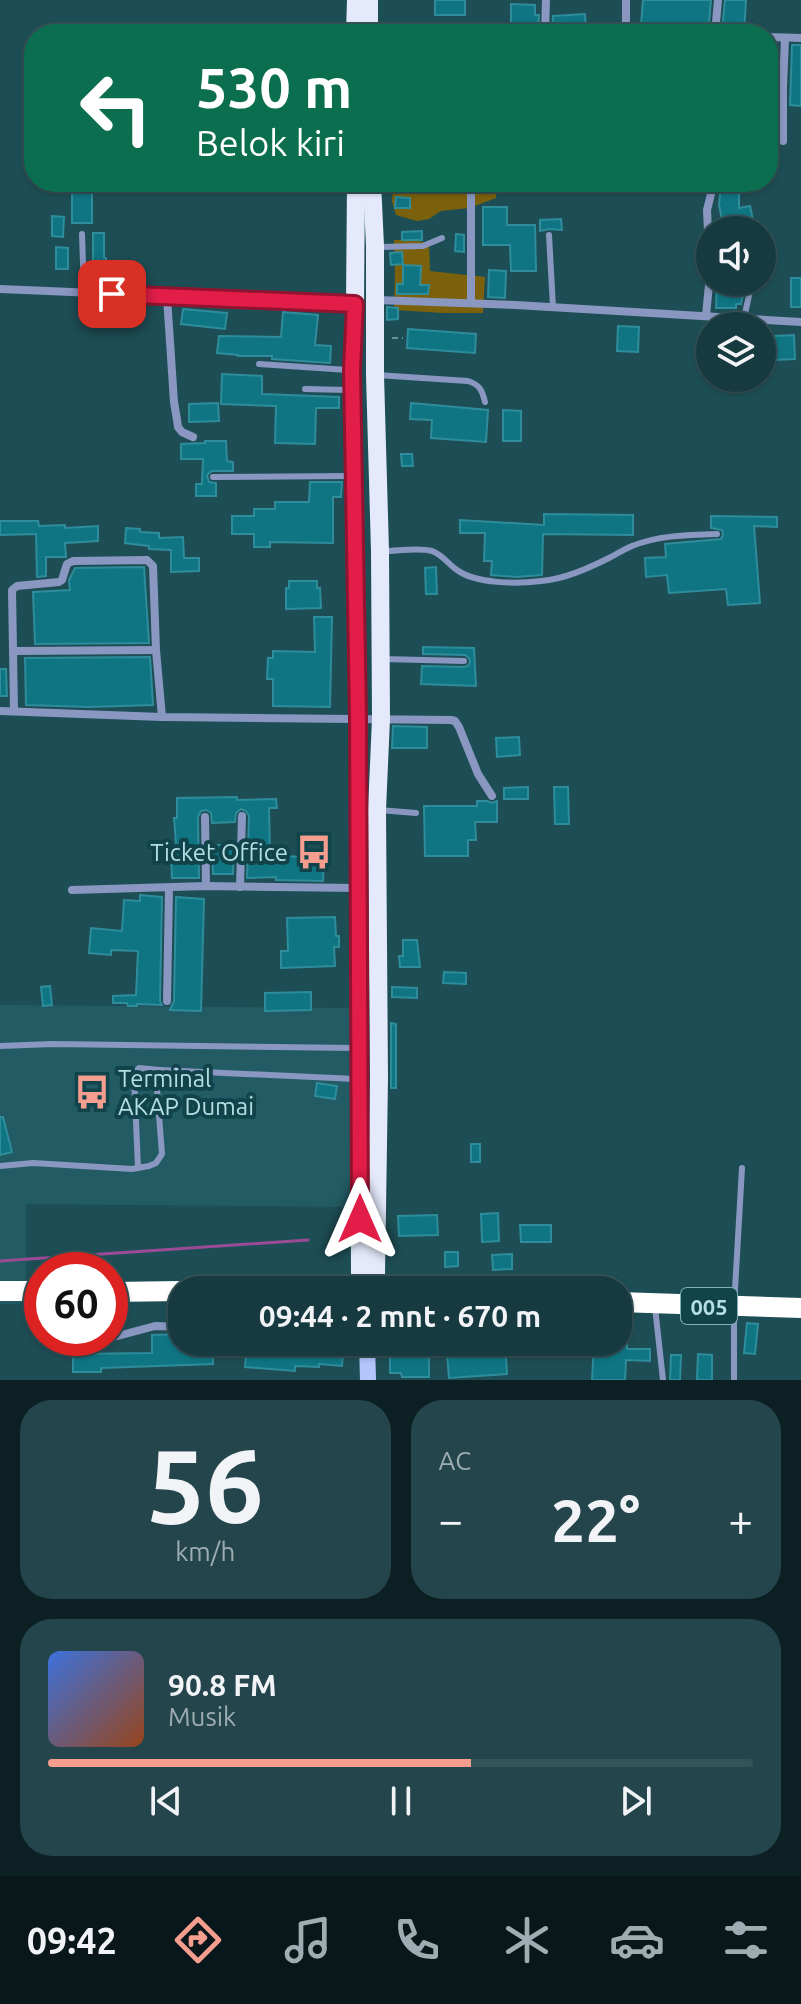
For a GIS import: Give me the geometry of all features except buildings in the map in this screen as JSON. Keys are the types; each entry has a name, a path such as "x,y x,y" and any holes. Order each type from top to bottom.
{"highway":[{"path":"0,1291 24,1291"},
{"path":"128,1292 168,1291"},
{"name":"005","path":"632,1302 801,1308"}],"main road":[{"path":"355,24 356,0"},
{"path":"369,0 369,24"},
{"path":"358,192 366,226 375,246 380,551 381,719 369,1047"},
{"path":"360,1276 370,1078 358,888 352,370 355,304 371,192"}],"street":[{"path":"545,24 546,0"},
{"path":"626,0 626,22"},
{"path":"716,24 718,0"},
{"path":"778,38 801,38"},
{"path":"783,141 785,38"},
{"path":"471,192 471,303"},
{"path":"706,312 710,275 707,210 712,192"},
{"path":"0,289 355,304"},
{"path":"167,297 178,427 193,437"},
{"path":"375,300 696,314"},
{"path":"776,320 801,322"},
{"path":"14,710 11,592 14,588 59,582 67,564 73,561 147,560 153,566 162,717"},
{"path":"14,651 156,650"},
{"path":"0,711 162,717 451,720 455,721 478,774 492,796"},
{"path":"240,887 242,816"},
{"path":"205,817 206,886"},
{"path":"72,890 206,886 358,888"},
{"path":"167,1001 169,888"},
{"path":"128,1333 155,1326 168,1326"},
{"path":"367,1356 368,1380"}],"lane":[{"path":"82,234 84,293"},
{"path":"549,235 553,307"},
{"path":"375,246 423,246 442,238"},
{"path":"259,364 352,370"},
{"path":"375,375 468,381 481,389 485,402"},
{"path":"305,389 353,391"},
{"path":"213,477 355,476"},
{"path":"380,551 431,551 443,557 457,571 474,579 541,581 568,576 647,541 666,536 717,534"},
{"path":"379,659 464,661"},
{"path":"377,810 416,813"},
{"path":"0,1046 369,1047"},
{"path":"138,1168 134,1074 139,1068 370,1078"},
{"path":"0,1166 33,1163 138,1168 156,1163 162,1154 157,1089 160,1070"},
{"path":"734,1380 734,1307 742,1168"},
{"path":"655,1303 663,1380"}],"shaded area":[{"path":"393,192 496,192 496,198 469,208 441,211 429,219 417,221 396,215"},
{"path":"394,240 429,243 430,271 485,277 483,313 394,310"},
{"path":"0,1005 356,1008 355,1207 26,1204 24,1303 0,1304"}],"waterway":[{"path":"0,1261 308,1240"}],"place":[{"name":"Ticket Office","path":"314,852"},
{"name":"Terminal AKAP Dumai","path":"92,1092"}],"route":[{"path":"112,294 355,304 352,370 358,718 360,1219"}]}
